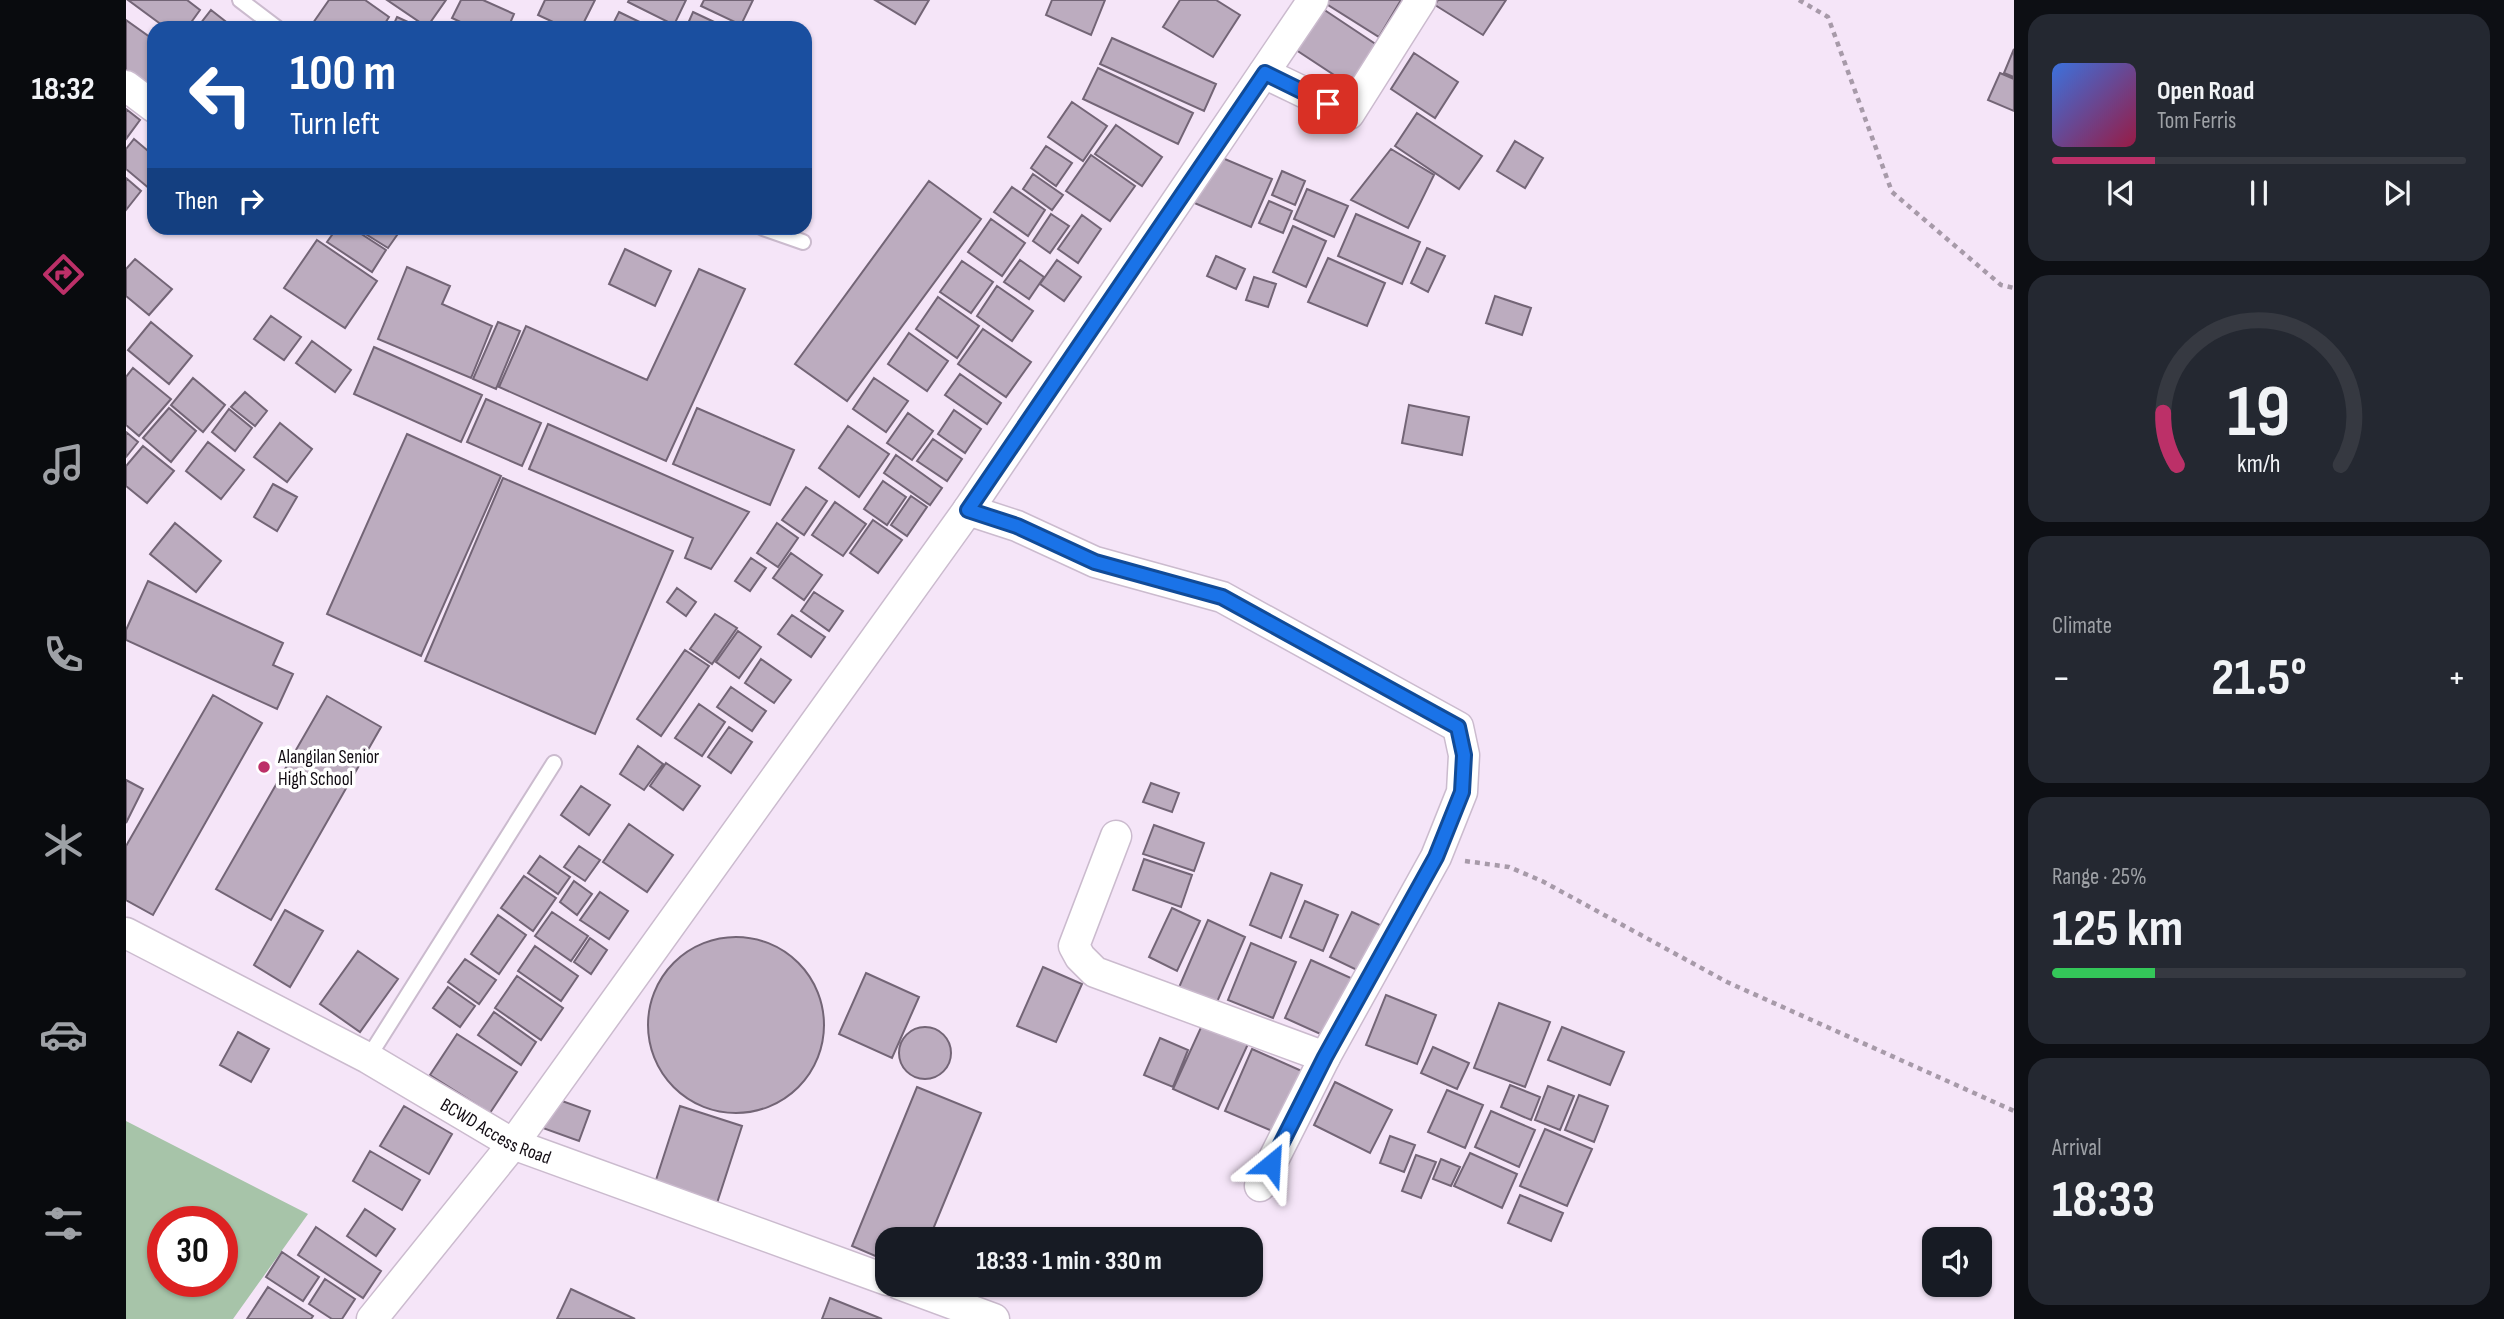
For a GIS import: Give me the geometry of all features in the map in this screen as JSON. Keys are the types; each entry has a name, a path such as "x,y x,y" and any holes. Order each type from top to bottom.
{"street":[{"path":"372,1319 513,1144 968,510 1312,0"},
{"path":"1265,73 1349,114 1421,0"},
{"path":"126,86 147,102"},
{"path":"968,510 1017,526 1095,562 1222,597 1458,727 1464,755 1462,792 1436,857 1325,1057 1261,1186"},
{"path":"1116,836 1074,946 1080,957 1095,972 1325,1057"},
{"name":"BCWD Access Road","path":"126,933 368,1058 513,1144 875,1276"},
{"path":"934,1297 994,1319"}],"lane":[{"path":"240,0 268,21"},
{"path":"783,235 803,242"},
{"path":"368,1058 554,763"}],"path":[{"path":"1799,0 1828,17 1892,191 2001,285 2014,288"},
{"path":"1436,857 1509,867 1542,881 1727,982 2014,1111"}],"green space":[{"path":"126,1121 308,1214 233,1319 126,1319"}],"building":[{"path":"128,0 187,0 200,10 192,21 156,21"},
{"path":"329,0 365,0 389,17 386,21 314,21"},
{"path":"387,0 446,0 431,21 418,21"},
{"path":"461,0 483,0 514,14 511,21 458,21 452,18"},
{"path":"545,0 595,0 584,21 551,21 538,15"},
{"path":"686,0 676,21 666,21 628,2"},
{"path":"704,0 753,0 743,21 733,21 701,6"},
{"path":"875,0 929,0 915,24"},
{"path":"1052,0 1105,0 1091,35 1046,15"},
{"path":"1180,0 1216,0 1240,15 1213,57 1163,27"},
{"path":"1320,0 1401,0 1379,37"},
{"path":"1438,0 1506,0 1483,35 1435,5"},
{"path":"1314,3 1377,45 1351,86 1287,44"},
{"path":"211,10 225,21 202,21"},
{"path":"619,12 638,21 614,21"},
{"path":"693,12 712,21 689,21"},
{"path":"126,20 147,35 147,92 126,76"},
{"path":"1112,38 1216,84 1204,111 1100,64"},
{"path":"2014,49 2014,77 2004,73"},
{"path":"1414,53 1458,82 1435,118 1391,89"},
{"path":"1098,68 1193,113 1178,144 1083,99"},
{"path":"2000,73 2014,79 2014,111 1988,100"},
{"path":"1072,102 1107,126 1083,161 1048,137"},
{"path":"126,109 140,120 126,139"},
{"path":"1417,113 1482,156 1459,189 1395,146"},
{"path":"1116,125 1162,157 1142,186 1095,154"},
{"path":"134,139 147,150 147,187 126,169 126,149"},
{"path":"1515,141 1543,158 1525,188 1497,171"},
{"path":"1046,146 1072,163 1056,186 1031,168"},
{"path":"1391,149 1434,175 1408,228 1351,200"},
{"path":"1213,154 1272,179 1251,227 1192,202"},
{"path":"1091,155 1135,186 1110,221 1066,191"},
{"path":"1282,171 1305,181 1295,205 1272,195"},
{"path":"1033,174 1063,195 1052,210 1023,189"},
{"path":"126,178 141,191 126,210"},
{"path":"929,181 981,219 847,401 795,364"},
{"path":"1012,187 1045,210 1028,236 994,212"},
{"path":"1307,189 1348,206 1334,237 1294,219"},
{"path":"1269,201 1292,211 1283,233 1259,223"},
{"path":"1051,214 1069,226 1050,253 1033,241"},
{"path":"1356,214 1420,242 1402,284 1338,256"},
{"path":"1082,215 1101,229 1078,263 1058,249"},
{"path":"991,219 1025,243 1002,276 968,252"},
{"path":"1293,226 1326,241 1306,287 1273,272"},
{"path":"332,235 363,235 386,250 372,272 327,242"},
{"path":"367,235 397,235 388,248"},
{"path":"317,240 377,281 345,328 284,288"},
{"path":"1427,248 1445,256 1428,292 1411,283"},
{"path":"625,249 671,271 655,306 609,284"},
{"path":"1216,256 1245,269 1236,289 1207,276"},
{"path":"1328,258 1385,283 1367,326 1308,302"},
{"path":"135,259 172,289 149,315 126,296 126,269"},
{"path":"1020,260 1044,277 1029,299 1004,282"},
{"path":"1057,260 1081,277 1064,301 1040,284"},
{"path":"962,261 993,282 971,313 940,292"},
{"path":"407,267 450,286 442,304 492,326 471,378 378,339"},
{"path":"699,269 745,289 666,461 499,387 526,326 647,380"},
{"path":"1254,277 1276,284 1268,307 1246,300"},
{"path":"997,286 1033,311 1012,341 977,316"},
{"path":"1495,296 1531,308 1522,335 1486,323"},
{"path":"938,297 979,326 957,358 916,329"},
{"path":"271,316 301,337 284,360 254,339"},
{"path":"151,322 192,356 169,384 128,350"},
{"path":"498,322 520,331 496,389 473,379"},
{"path":"983,329 1031,362 1006,397 958,364"},
{"path":"909,333 948,361 927,391 888,364"},
{"path":"312,341 351,370 335,392 296,363"},
{"path":"374,347 482,395 461,442 354,394"},
{"path":"133,368 171,399 139,436 126,425 126,377"},
{"path":"960,374 1001,403 987,424 945,395"},
{"path":"193,378 225,405 203,432 171,405"},
{"path":"874,378 908,401 886,432 853,409"},
{"path":"245,392 267,411 255,426 231,407"},
{"path":"486,399 541,423 522,466 467,442"},
{"path":"1409,405 1469,417 1462,455 1402,443"},
{"path":"169,408 196,431 171,462 143,438"},
{"path":"697,408 794,450 770,505 673,464"},
{"path":"229,409 252,428 235,451 212,432"},
{"path":"954,410 981,429 965,453 938,434"},
{"path":"908,413 933,431 912,460 887,443"},
{"path":"280,423 312,449 287,482 254,457"},
{"path":"548,424 749,512 711,569 685,558 693,538 529,469"},
{"path":"848,426 889,454 859,497 819,468"},
{"path":"126,432 138,442 126,457"},
{"path":"407,434 501,476 421,656 327,614"},
{"path":"933,439 962,459 947,481 917,461"},
{"path":"208,442 244,470 221,499 186,471"},
{"path":"143,446 174,471 147,503 126,486 126,466"},
{"path":"896,455 942,488 930,505 884,473"},
{"path":"503,478 673,551 595,734 425,661"},
{"path":"883,481 906,497 887,525 864,509"},
{"path":"273,484 297,497 277,531 254,517"},
{"path":"806,487 827,501 804,535 782,520"},
{"path":"911,496 927,507 907,536 891,525"},
{"path":"835,502 866,524 843,556 812,535"},
{"path":"873,520 902,540 878,573 850,553"},
{"path":"175,523 221,561 196,592 150,554"},
{"path":"777,523 798,538 778,567 757,553"},
{"path":"791,553 822,575 804,600 773,578"},
{"path":"751,558 766,568 750,591 735,581"},
{"path":"148,581 283,643 273,665 293,674 277,709 126,640 126,630"},
{"path":"677,588 696,602 686,616 667,602"},
{"path":"814,592 843,611 829,631 801,611"},
{"path":"715,614 737,628 712,664 690,649"},
{"path":"792,615 825,637 811,657 778,634"},
{"path":"738,631 761,647 739,678 716,662"},
{"path":"685,650 709,666 661,736 637,719"},
{"path":"761,659 791,680 774,703 745,683"},
{"path":"731,687 766,711 752,731 717,707"},
{"path":"213,695 262,723 153,915 126,900 126,846"},
{"path":"327,696 381,727 271,920 216,889"},
{"path":"699,704 725,722 702,756 675,738"},
{"path":"729,727 752,742 731,773 708,757"},
{"path":"638,746 663,764 644,790 620,774"},
{"path":"666,763 700,786 683,810 650,786"},
{"path":"126,780 143,789 126,823"},
{"path":"1151,783 1179,793 1172,812 1143,802"},
{"path":"581,786 610,805 589,835 561,815"},
{"path":"629,824 673,855 647,892 603,862"},
{"path":"1154,825 1204,843 1194,871 1143,854"},
{"path":"579,846 600,860 585,881 564,867"},
{"path":"540,856 570,877 558,894 528,873"},
{"path":"1144,859 1192,875 1181,907 1133,890"},
{"path":"1271,873 1302,885 1281,938 1250,925"},
{"path":"524,876 556,898 533,931 501,908"},
{"path":"574,881 592,894 577,915 560,902"},
{"path":"600,892 628,911 609,939 580,920"},
{"path":"1305,901 1338,915 1323,951 1290,937"},
{"path":"1172,908 1200,921 1177,971 1149,957"},
{"path":"285,910 323,931 290,987 254,965"},
{"path":"552,912 588,936 571,961 535,936"},
{"path":"1352,912 1382,926 1361,972 1330,957"},
{"path":"498,915 526,935 499,974 471,954"},
{"path":"1208,920 1245,937 1214,1009 1177,992"},
{"path":"736,937 770,944 798,963 817,991 824,1025 817,1059 798,1087 770,1106 736,1113 702,1106 674,1087 655,1059 648,1025 655,991 674,963 702,944"},
{"path":"590,938 607,950 591,974 574,962"},
{"path":"1251,943 1296,962 1273,1018 1228,1000"},
{"path":"535,946 578,976 561,1001 518,971"},
{"path":"358,951 398,979 360,1032 320,1004"},
{"path":"465,959 496,980 479,1004 448,982"},
{"path":"1311,960 1353,979 1327,1037 1285,1018"},
{"path":"1043,967 1082,984 1056,1042 1017,1026"},
{"path":"866,973 919,997 892,1058 839,1034"},
{"path":"517,976 563,1008 541,1040 495,1008"},
{"path":"448,987 475,1006 460,1027 433,1008"},
{"path":"1386,995 1436,1015 1417,1064 1366,1045"},
{"path":"1499,1003 1550,1022 1525,1087 1474,1068"},
{"path":"494,1012 536,1042 521,1065 478,1035"},
{"path":"1203,1023 1248,1044 1218,1109 1173,1089"},
{"path":"925,1027 935,1029 943,1035 949,1043 949,1063 943,1071 935,1077 925,1079 915,1077 907,1071 901,1063 899,1053 901,1043 907,1035 915,1029"},
{"path":"1562,1027 1624,1052 1610,1085 1548,1060"},
{"path":"238,1032 269,1049 251,1082 220,1065"},
{"path":"457,1034 517,1072 490,1113 430,1075"},
{"path":"1160,1038 1188,1050 1173,1087 1144,1075"},
{"path":"1433,1047 1469,1063 1457,1089 1421,1073"},
{"path":"1252,1049 1304,1072 1277,1133 1225,1111"},
{"path":"1335,1082 1392,1110 1370,1153 1314,1125"},
{"path":"1510,1085 1540,1097 1531,1120 1501,1107"},
{"path":"1548,1086 1574,1096 1560,1130 1535,1120"},
{"path":"917,1087 981,1113 934,1227 875,1227 875,1256 852,1246"},
{"path":"1447,1090 1483,1105 1465,1148 1428,1132"},
{"path":"1579,1095 1608,1106 1594,1142 1565,1130"},
{"path":"551,1097 590,1111 579,1141 540,1127"},
{"path":"404,1106 452,1134 429,1174 380,1146"},
{"path":"680,1106 742,1126 717,1203 655,1183"},
{"path":"1491,1111 1535,1130 1519,1167 1475,1147"},
{"path":"1545,1129 1592,1149 1567,1206 1520,1186"},
{"path":"1390,1136 1415,1145 1404,1172 1380,1163"},
{"path":"370,1151 420,1180 402,1210 353,1181"},
{"path":"1470,1153 1517,1174 1502,1208 1454,1186"},
{"path":"1416,1155 1436,1162 1421,1198 1402,1191"},
{"path":"1441,1159 1460,1167 1451,1186 1433,1179"},
{"path":"1520,1195 1563,1213 1551,1241 1508,1223"},
{"path":"365,1209 395,1229 376,1256 347,1236"},
{"path":"316,1227 381,1271 363,1298 298,1255"},
{"path":"282,1252 319,1277 303,1301 266,1277"},
{"path":"325,1279 355,1299 342,1319 332,1319 309,1304"},
{"path":"268,1287 313,1316 311,1319 247,1319"},
{"path":"571,1289 635,1319 557,1319"},
{"path":"830,1298 882,1319 822,1319"}],"place":[{"name":"Alangilan Senior High School","path":"264,767"}],"route":[{"path":"1271,1164 1325,1057 1436,857 1462,792 1464,755 1458,727 1222,597 1095,562 1017,526 968,510 1265,73 1328,104"}]}
